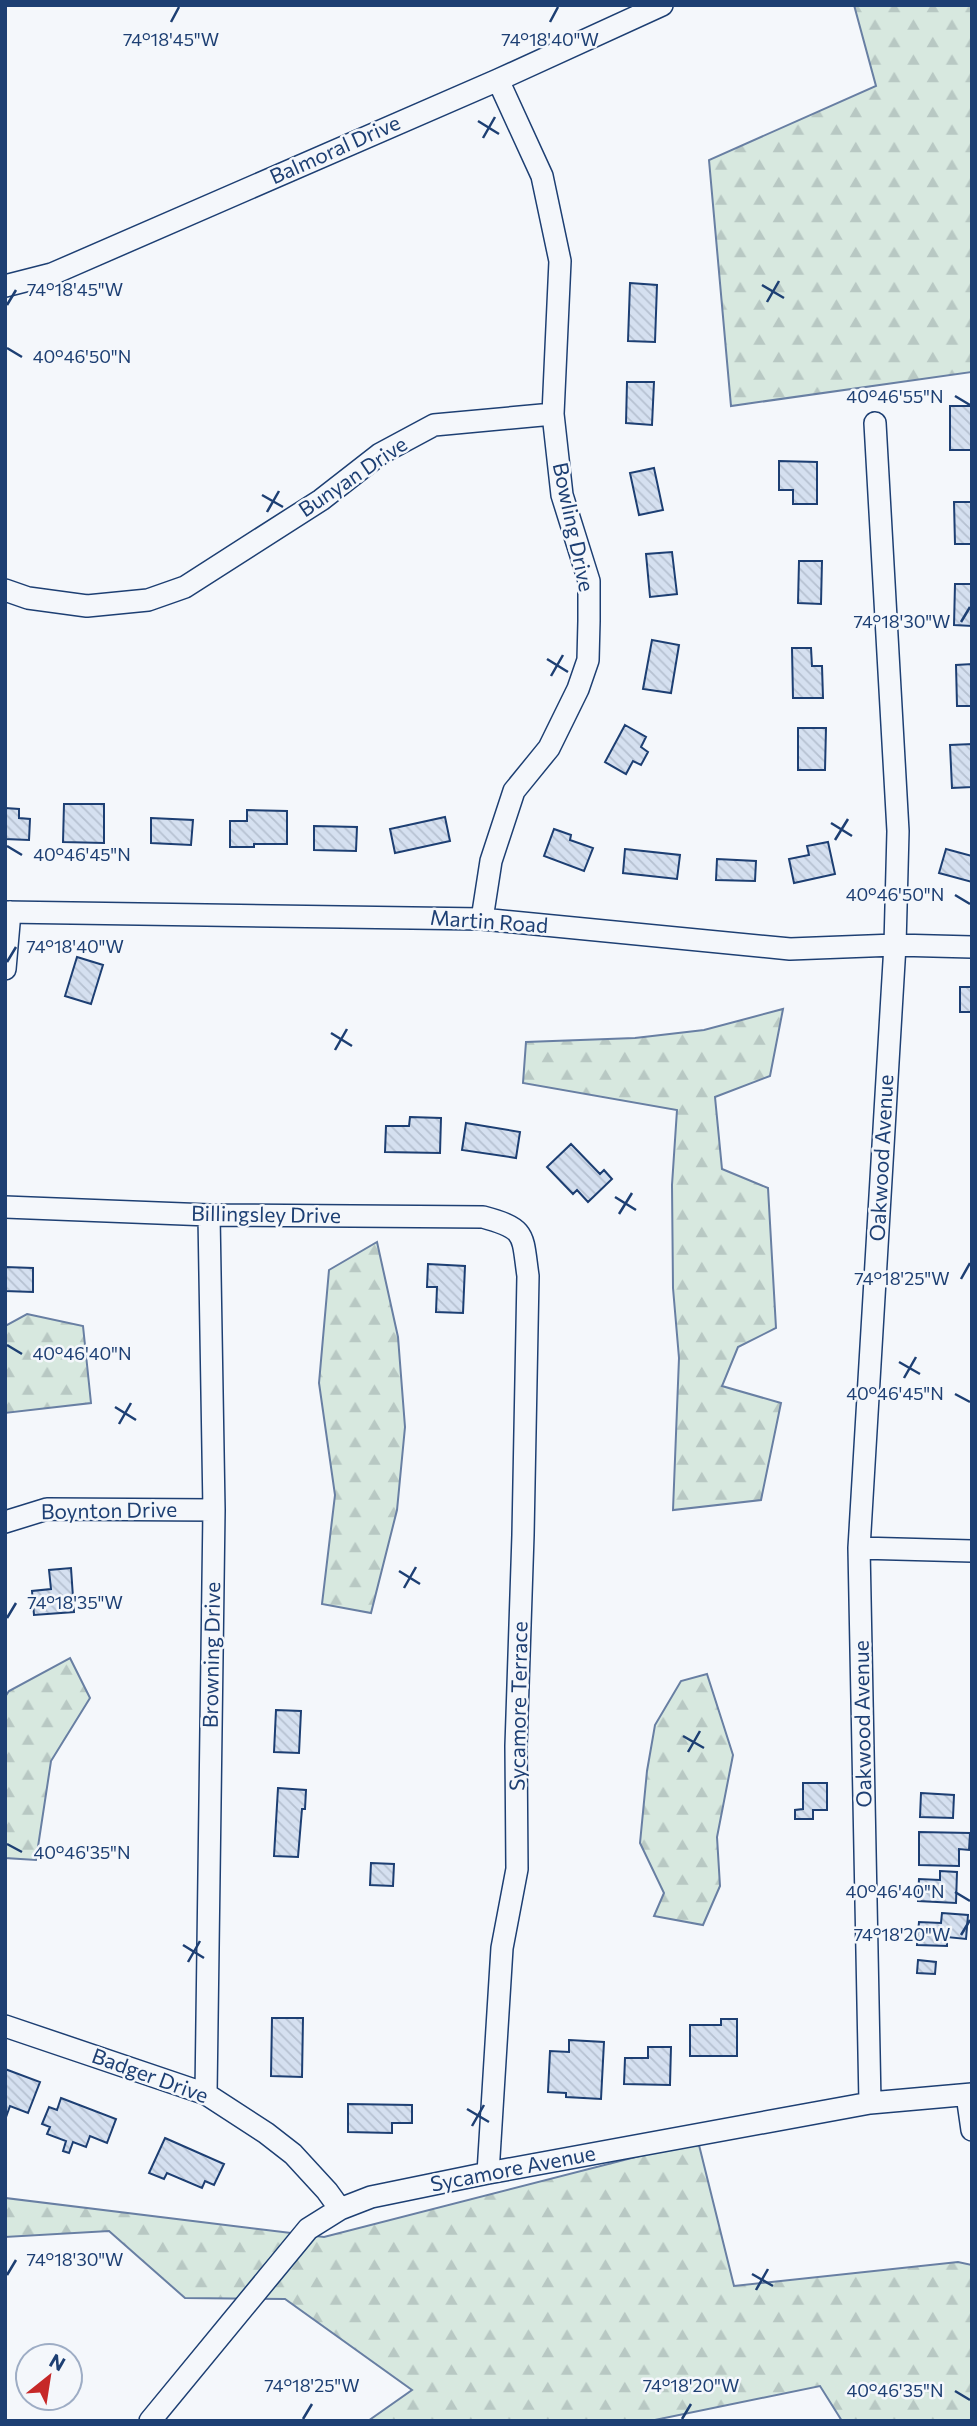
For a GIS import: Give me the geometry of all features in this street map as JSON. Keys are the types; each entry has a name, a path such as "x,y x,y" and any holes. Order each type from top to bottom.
{"street":[{"name":"Balmoral Drive","path":"5,286 52,274 662,5"},
{"name":"Bowling Drive","path":"482,919 491,861 514,791 549,748 570,707 588,660 589,582 562,495 553,414 560,261 542,176 498,79"},
{"name":"Bunyan Drive","path":"5,590 28,598 87,606 148,600 185,587 321,500 380,454 434,425 553,414"},
{"name":"Oakwood Avenue","path":"870,2104 859,1548 895,944 898,831 875,423"},
{"name":"Martin Road","path":"8,912 482,919 790,949 895,944 972,947"},
{"path":"5,969 8,912"},
{"name":"Billingsley Drive","path":"5,1207 209,1215 483,1217 512,1227 522,1237"},
{"name":"Browning Drive","path":"206,2094 214,1510 209,1215"},
{"name":"Sycamore Terrace","path":"488,2173 502,1948 517,1869 516,1746 528,1276 522,1237"},
{"name":"Boynton Drive","path":"5,1522 47,1509 214,1510"},
{"path":"859,1548 972,1551"},
{"name":"Badger Drive","path":"5,2026 206,2094 293,2154 340,2209"},
{"path":"969,2094 972,2130"},
{"name":"Sycamore Avenue","path":"150,2421 308,2229 340,2209 371,2197 488,2173 870,2104 969,2094"}],"green space":[{"path":"854,5 972,5 972,372 731,406 709,160 876,86"},
{"path":"783,1009 770,1076 715,1097 722,1169 768,1188 776,1328 738,1347 722,1386 781,1403 761,1500 673,1510 679,1358 673,1288 672,1185 677,1110 523,1083 526,1042 635,1038 704,1030"},
{"path":"377,1242 398,1337 405,1427 397,1510 371,1613 322,1604 335,1495 319,1383 329,1270"},
{"path":"27,1314 83,1326 91,1403 5,1413 5,1326"},
{"path":"70,1658 90,1698 51,1761 36,1860 5,1858 5,1697 9,1691"},
{"path":"707,1674 733,1755 717,1837 720,1886 703,1925 654,1916 664,1893 640,1843 647,1771 655,1725 681,1681"},
{"path":"698,2141 734,2286 958,2262 972,2265 972,2421 842,2421 820,2386 650,2421 368,2421 412,2390 285,2299 185,2298 109,2231 5,2237 5,2198 324,2237"}],"building":[{"path":"630,283 657,285 655,342 628,341"},
{"path":"627,382 654,382 652,425 626,423"},
{"path":"950,406 972,406 972,450 950,450"},
{"path":"779,461 817,462 817,504 793,504 793,490 779,490"},
{"path":"654,468 663,510 639,515 630,473"},
{"path":"954,502 972,502 972,544 955,544"},
{"path":"672,552 677,594 650,597 646,554"},
{"path":"799,561 822,561 821,604 798,603"},
{"path":"955,584 972,584 972,626 954,625"},
{"path":"652,640 679,645 671,693 643,689"},
{"path":"792,648 811,648 812,666 822,666 823,698 793,698"},
{"path":"972,664 972,706 957,706 956,665"},
{"path":"625,725 646,737 641,747 648,752 641,765 633,761 626,774 605,762"},
{"path":"798,728 826,728 825,770 798,770"},
{"path":"972,744 972,787 952,788 950,745"},
{"path":"64,804 104,804 104,843 63,842"},
{"path":"5,808 19,809 19,818 30,819 29,840 5,839"},
{"path":"247,810 287,811 287,844 230,847 230,821 247,821"},
{"path":"445,817 450,841 395,853 390,829"},
{"path":"151,818 193,820 191,845 151,843"},
{"path":"314,826 357,827 356,851 314,850"},
{"path":"554,829 571,835 570,840 593,848 584,871 544,856"},
{"path":"828,842 835,874 794,883 789,859 809,855 807,846"},
{"path":"625,849 680,855 677,879 623,873"},
{"path":"946,849 972,856 972,882 939,873"},
{"path":"717,859 756,861 755,881 716,880"},
{"path":"77,957 103,965 91,1004 65,996"},
{"path":"960,987 972,987 972,1012 960,1012"},
{"path":"410,1117 441,1118 440,1153 385,1152 386,1126 409,1126"},
{"path":"466,1123 520,1132 516,1158 462,1150"},
{"path":"571,1144 600,1174 604,1170 612,1179 588,1202 577,1190 573,1194 547,1167"},
{"path":"428,1264 465,1266 463,1313 436,1312 437,1287 427,1287"},
{"path":"5,1267 33,1268 33,1292 5,1291"},
{"path":"71,1568 74,1612 34,1615 32,1591 51,1589 49,1570"},
{"path":"276,1710 301,1711 299,1753 274,1752"},
{"path":"803,1783 827,1783 827,1810 813,1810 813,1819 795,1819 795,1810 803,1809"},
{"path":"278,1788 306,1790 298,1857 274,1856"},
{"path":"921,1793 954,1795 953,1818 920,1817"},
{"path":"919,1832 970,1833 969,1850 959,1849 959,1866 919,1865"},
{"path":"371,1863 394,1864 393,1886 370,1885"},
{"path":"940,1871 957,1872 956,1903 918,1901 919,1879 940,1880"},
{"path":"942,1913 968,1915 966,1939 947,1937 947,1946 917,1945 919,1922 941,1923"},
{"path":"918,1960 936,1962 935,1974 917,1973"},
{"path":"272,2018 303,2018 302,2077 271,2076"},
{"path":"721,2019 737,2019 737,2056 690,2056 690,2025 721,2025"},
{"path":"569,2040 604,2042 601,2099 566,2097 566,2093 548,2092 550,2051 569,2052"},
{"path":"648,2047 671,2047 670,2085 624,2084 625,2058 648,2058"},
{"path":"5,2069 40,2082 28,2113 10,2106 5,2120"},
{"path":"61,2098 116,2119 107,2143 90,2136 86,2147 73,2142 69,2153 63,2151 66,2141 47,2134 50,2127 42,2124 49,2107 57,2110"},
{"path":"348,2104 412,2105 412,2123 392,2123 392,2133 348,2132"},
{"path":"165,2138 224,2164 214,2185 205,2181 202,2188 167,2173 164,2179 149,2173"}]}
